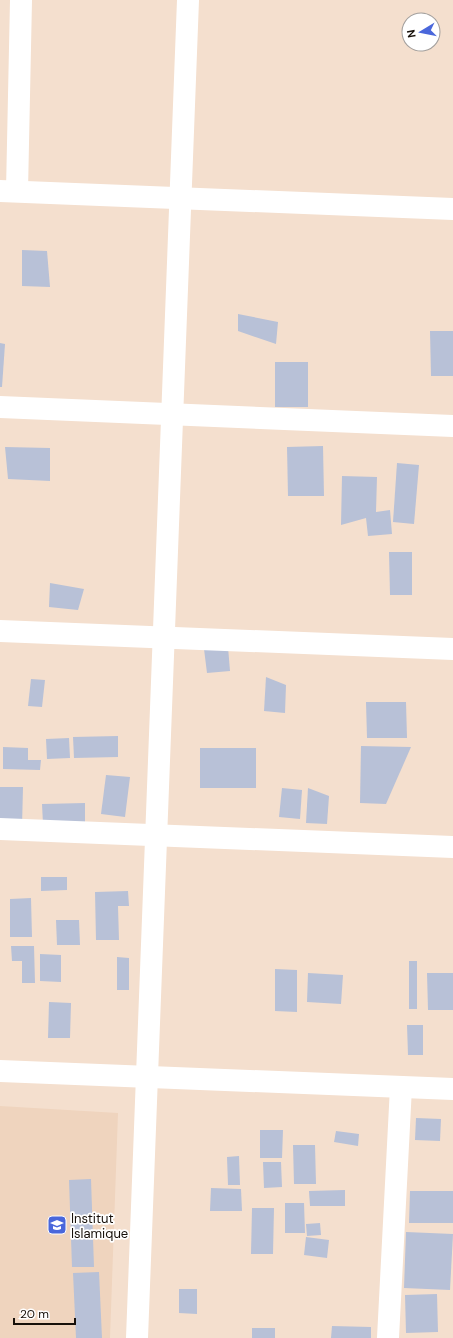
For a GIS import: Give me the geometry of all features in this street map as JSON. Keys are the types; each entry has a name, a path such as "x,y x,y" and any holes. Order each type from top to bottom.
{"street":[{"path":"21,0 8,191 453,209"},
{"path":"137,1338 188,0"},
{"path":"0,407 453,426"},
{"path":"0,631 453,649"},
{"path":"0,829 453,847"},
{"path":"0,1071 453,1089"},
{"path":"388,1338 401,1087"}],"shaded area":[{"name":"Institut Islamique","path":"0,1106 118,1113 110,1338 0,1338"}],"building":[{"path":"22,250 47,251 50,287 22,286"},
{"path":"238,314 278,322 276,344 238,331"},
{"path":"430,331 453,331 453,376 431,376"},
{"path":"0,343 5,344 2,387 0,387"},
{"path":"275,362 308,362 308,407 275,407"},
{"path":"323,446 324,496 288,496 287,447"},
{"path":"5,447 50,448 50,481 8,479"},
{"path":"397,463 419,465 414,524 393,522"},
{"path":"342,476 377,477 376,512 390,510 392,534 368,536 366,518 341,525"},
{"path":"389,552 412,552 412,595 390,595"},
{"path":"50,583 84,589 78,610 49,607"},
{"path":"228,647 230,671 207,673 204,649"},
{"path":"266,677 286,685 285,713 264,711"},
{"path":"31,679 45,680 42,707 28,706"},
{"path":"366,702 406,702 407,738 367,738"},
{"path":"118,736 118,757 74,758 73,737"},
{"path":"69,738 70,758 47,759 46,739"},
{"path":"361,746 411,747 386,804 360,803"},
{"path":"3,747 28,748 28,760 41,760 40,770 3,769"},
{"path":"200,748 256,748 256,788 200,788"},
{"path":"106,775 130,777 125,817 101,814"},
{"path":"0,787 23,787 22,827 0,827"},
{"path":"282,788 302,790 300,819 279,817"},
{"path":"308,788 329,796 327,824 306,823"},
{"path":"85,803 85,823 43,824 42,804"},
{"path":"41,877 67,877 67,890 41,891"},
{"path":"128,891 129,906 118,906 119,940 96,940 95,892"},
{"path":"31,898 32,937 10,937 10,899"},
{"path":"56,920 79,920 80,945 57,945"},
{"path":"11,946 34,946 35,983 22,983 22,961 12,961"},
{"path":"40,954 61,955 61,982 40,981"},
{"path":"117,957 129,958 129,990 117,990"},
{"path":"409,961 417,961 417,1009 409,1009"},
{"path":"275,969 297,970 297,1012 275,1011"},
{"path":"308,973 343,975 341,1004 307,1002"},
{"path":"427,973 453,973 453,1010 428,1010"},
{"path":"49,1002 71,1003 70,1038 48,1038"},
{"path":"407,1025 423,1025 423,1055 408,1055"},
{"path":"416,1118 441,1119 440,1141 415,1140"},
{"path":"260,1130 283,1130 282,1158 260,1158"},
{"path":"336,1131 359,1134 358,1146 334,1142"},
{"path":"293,1145 315,1145 316,1184 294,1184"},
{"path":"239,1156 240,1185 228,1185 227,1157"},
{"path":"263,1162 281,1162 282,1187 264,1188"},
{"path":"91,1179 94,1267 72,1267 69,1180"},
{"path":"211,1188 241,1189 242,1211 210,1211"},
{"path":"345,1190 345,1206 310,1206 309,1191"},
{"path":"410,1191 453,1191 453,1223 409,1223"},
{"path":"285,1203 304,1203 305,1233 285,1233"},
{"path":"252,1208 274,1208 273,1254 251,1254"},
{"path":"320,1223 321,1235 307,1236 306,1224"},
{"path":"406,1232 453,1234 450,1290 404,1288"},
{"path":"306,1237 329,1240 327,1258 304,1255"},
{"path":"99,1272 102,1338 76,1338 73,1273"},
{"path":"179,1289 197,1289 197,1314 179,1313"},
{"path":"437,1294 438,1332 406,1333 405,1295"},
{"path":"332,1326 371,1327 371,1338 331,1338"},
{"path":"252,1328 275,1328 275,1338 252,1338"}],"place":[{"name":"Institut Islamique","path":"57,1225"}]}
